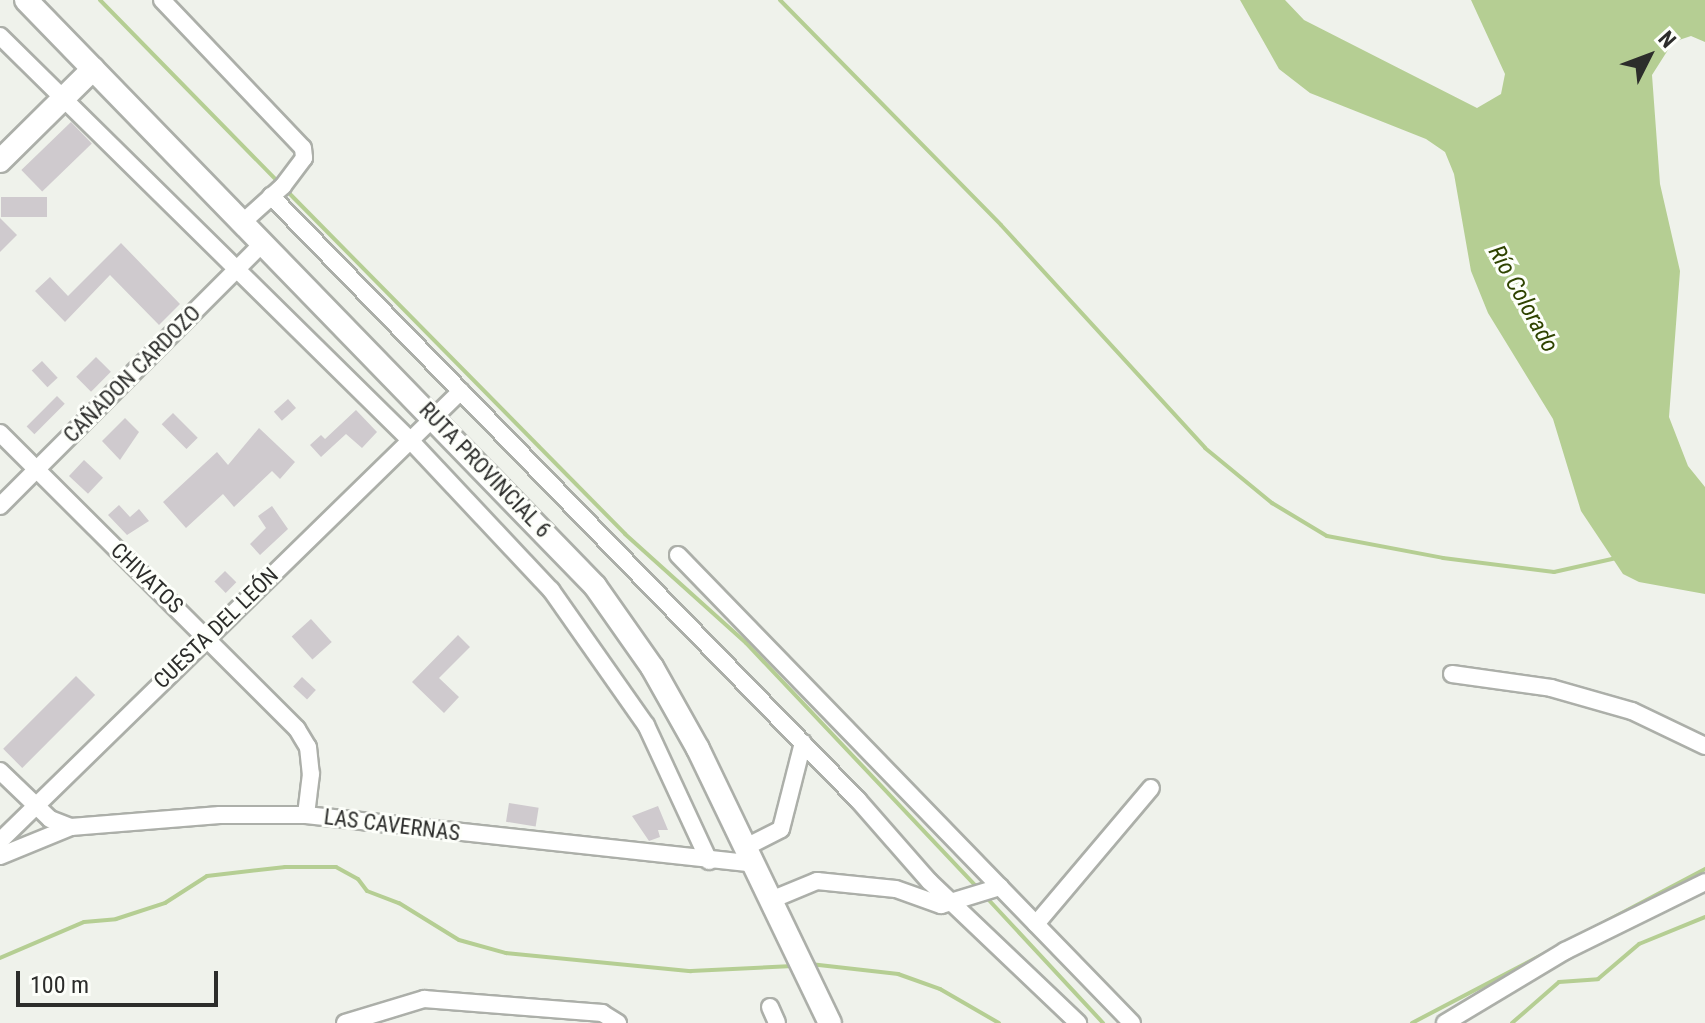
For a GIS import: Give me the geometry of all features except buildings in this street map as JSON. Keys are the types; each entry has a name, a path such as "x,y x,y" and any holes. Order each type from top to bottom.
{"main road":[{"name":"RUTA PROVINCIAL 6","path":"26,0 566,553 624,624 675,707 830,1023"},
{"path":"0,161 93,69"}],"street":[{"path":"162,0 303,148 304,158 243,222"},
{"path":"0,36 410,440 551,590 646,725 709,861"},
{"path":"271,196 803,743 952,904 1078,1023"},
{"name":"CAÑADON CARDOZO","path":"0,506 263,243"},
{"name":"CUESTA DEL LEÓN","path":"0,841 206,636 461,391"},
{"name":"CHIVATOS","path":"0,433 206,636 303,738 311,774 306,815"},
{"path":"678,555 1132,1023"},
{"path":"1452,674 1551,688 1632,711 1705,746"},
{"path":"750,855 781,829 803,743"},
{"path":"0,771 35,807 71,827"},
{"path":"1036,924 1151,788"},
{"name":"LAS CAVERNAS","path":"0,856 71,827 220,815 306,815 709,861 750,855"},
{"path":"771,900 817,881 843,880 896,889 924,902 952,904 1000,887"},
{"path":"1445,1023 1565,951 1705,882"},
{"path":"345,1023 424,999 602,1013 618,1022"}],"water":[{"name":"Río Colorado","path":"1240,0 1285,0 1304,20 1477,108 1501,94 1505,74 1471,0 1705,0 1705,42 1691,36 1673,42 1652,75 1660,184 1680,271 1669,417 1688,466 1705,487 1705,594 1639,582 1623,574 1581,511 1553,419 1488,313 1471,271 1454,174 1445,152 1426,139 1310,93 1279,69"}],"waterway":[{"path":"100,0 280,184"},
{"path":"780,0 1001,225 1205,448 1272,503 1327,536 1443,558 1554,572 1616,558"},
{"path":"286,190 625,534 746,643 976,886"},
{"path":"0,958 84,922 116,919 165,903 207,876 285,867 336,867 358,879 367,891 399,903 459,940 506,953 691,971 793,966"},
{"path":"1584,933 1705,869"},
{"path":"986,897 1103,1023"},
{"path":"1512,1023 1559,982 1598,979 1639,944 1705,917"},
{"path":"1412,1023 1555,948"},
{"path":"810,964 898,974 940,989 999,1023"}]}
